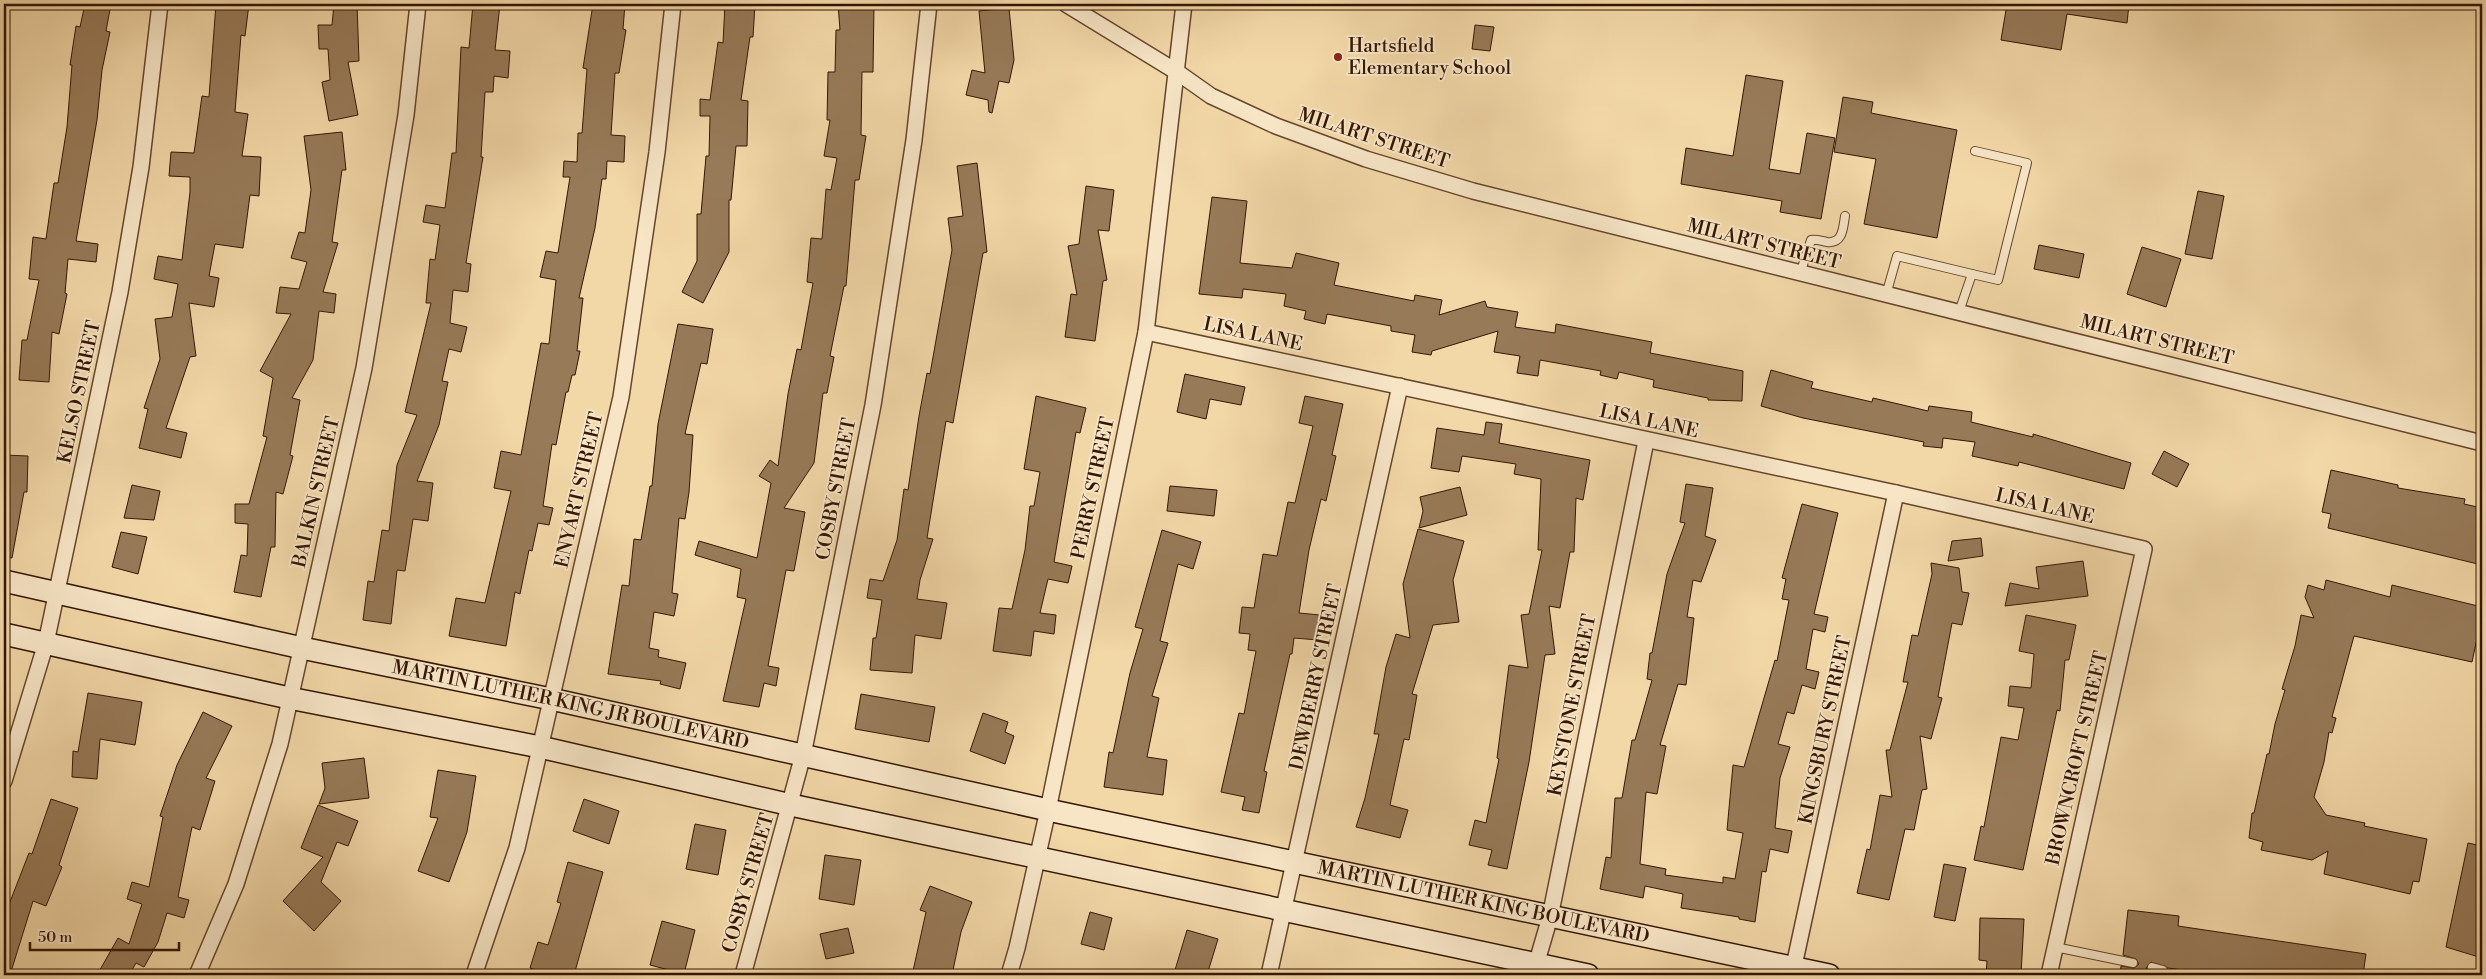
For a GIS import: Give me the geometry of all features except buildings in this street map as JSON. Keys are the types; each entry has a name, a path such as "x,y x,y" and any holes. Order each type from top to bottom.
{"main road":[{"name":"MARTIN LUTHER KING JR BOULEVARD","path":"4,581 302,648 551,699 1048,810 1137,828"},
{"path":"4,634 289,698 540,747 791,805 1283,908 1535,970 1588,975"},
{"name":"MARTIN LUTHER KING BOULEVARD","path":"1137,828 1296,861 1793,971 1829,975"}],"street":[{"name":"KELSO STREET","path":"4,782 46,643 120,292 141,167 160,4"},
{"name":"BALKIN STREET","path":"197,975 236,884 280,744 289,698 302,648 364,368 406,115 418,4"},
{"name":"ENYART STREET","path":"474,975 517,848 621,397 657,152 673,4"},
{"name":"COSBY STREET","path":"743,975 791,805 803,755 873,405 914,140 929,4"},
{"name":"MILART STREET","path":"1066,4 1177,72 1211,96 1276,126 1366,159 1474,191 1800,274 2482,443"},
{"name":"PERRY STREET","path":"1009,975 1017,948 1048,810 1146,332 1184,4"},
{"name":"LISA LANE","path":"1146,332 1646,441 1896,493 2144,549"},
{"name":"DEWBERRY STREET","path":"1269,975 1283,908 1296,861 1400,386"},
{"name":"KEYSTONE STREET","path":"1535,970 1550,917 1646,441"},
{"name":"KINGSBURY STREET","path":"1793,971 1896,493"},
{"name":"BROWNCROFT STREET","path":"2049,975 2144,549"}],"lane":[{"path":"1886,295 1897,256 1998,280 2027,163 1974,151"},
{"path":"1800,274 1811,240 1828,242 1838,240 1841,237 1845,216"},
{"path":"1959,312 1972,274"},
{"path":"2055,948 2133,963"},
{"path":"2152,967 2164,970 2166,975"}],"place":[{"name":"Hartsfield Elementary School","path":"1338,57"}]}
